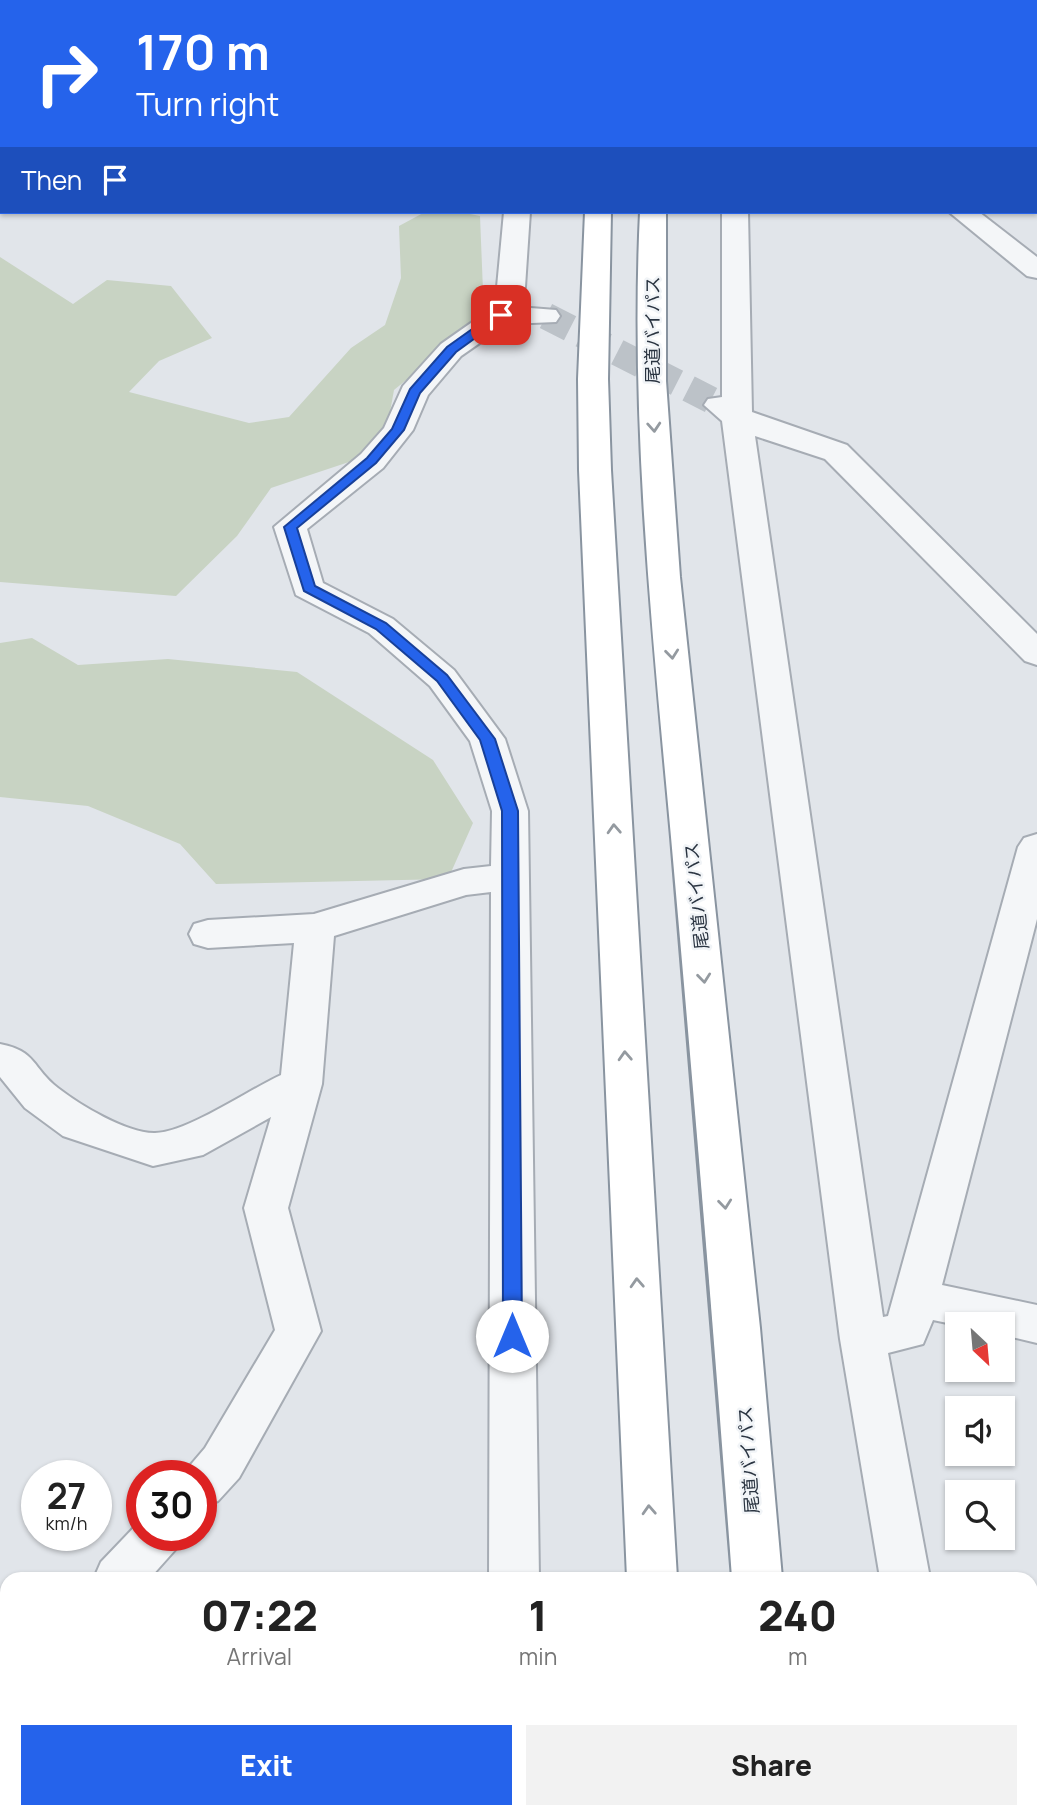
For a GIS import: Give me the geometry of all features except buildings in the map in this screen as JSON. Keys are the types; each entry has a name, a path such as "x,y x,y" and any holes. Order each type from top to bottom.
{"highway":[{"path":"596,214 595,470 652,1572"},
{"name":"尾道バイパス","path":"653,214 651,381 663,563 737,1328 757,1572"}],"street":[{"path":"513,1572 510,811 487,739 442,678 381,626 309,588 290,527 372,461 398,430 414,392 451,350 501,315 511,287 517,214"},
{"path":"735,214 724,409 863,1339 904,1572"},
{"path":"965,214 1037,270"},
{"path":"501,315 546,316"},
{"path":"724,409 836,453 1037,654"},
{"path":"863,1339 907,1331 1037,847"},
{"path":"208,934 315,928 464,882 510,877"},
{"path":"217,1468 298,1331 265,1208 301,1084 315,928"},
{"path":"0,1059 10,1061 40,1097 78,1125 153,1150 188,1144 266,1100 301,1084"},
{"path":"916,1298 1037,1324"},
{"path":"124,1572 143,1551"}],"green space":[{"path":"421,214 480,216 484,316 394,390 388,423 352,461 271,488 237,536 176,596 0,582 0,257 73,304 107,280 171,286 212,338 159,361 129,392 249,423 289,417 351,348 385,325 401,278 399,226"},
{"path":"32,638 78,665 168,659 297,672 433,760 473,823 448,879 216,884 180,844 88,806 0,797 0,643"}],"tunnel":[{"path":"546,316 711,400"}],"route":[{"path":"501,315 451,350 414,392 398,430 372,461 290,527 309,588 381,626 442,678 487,739 510,811 512,1336"}]}
